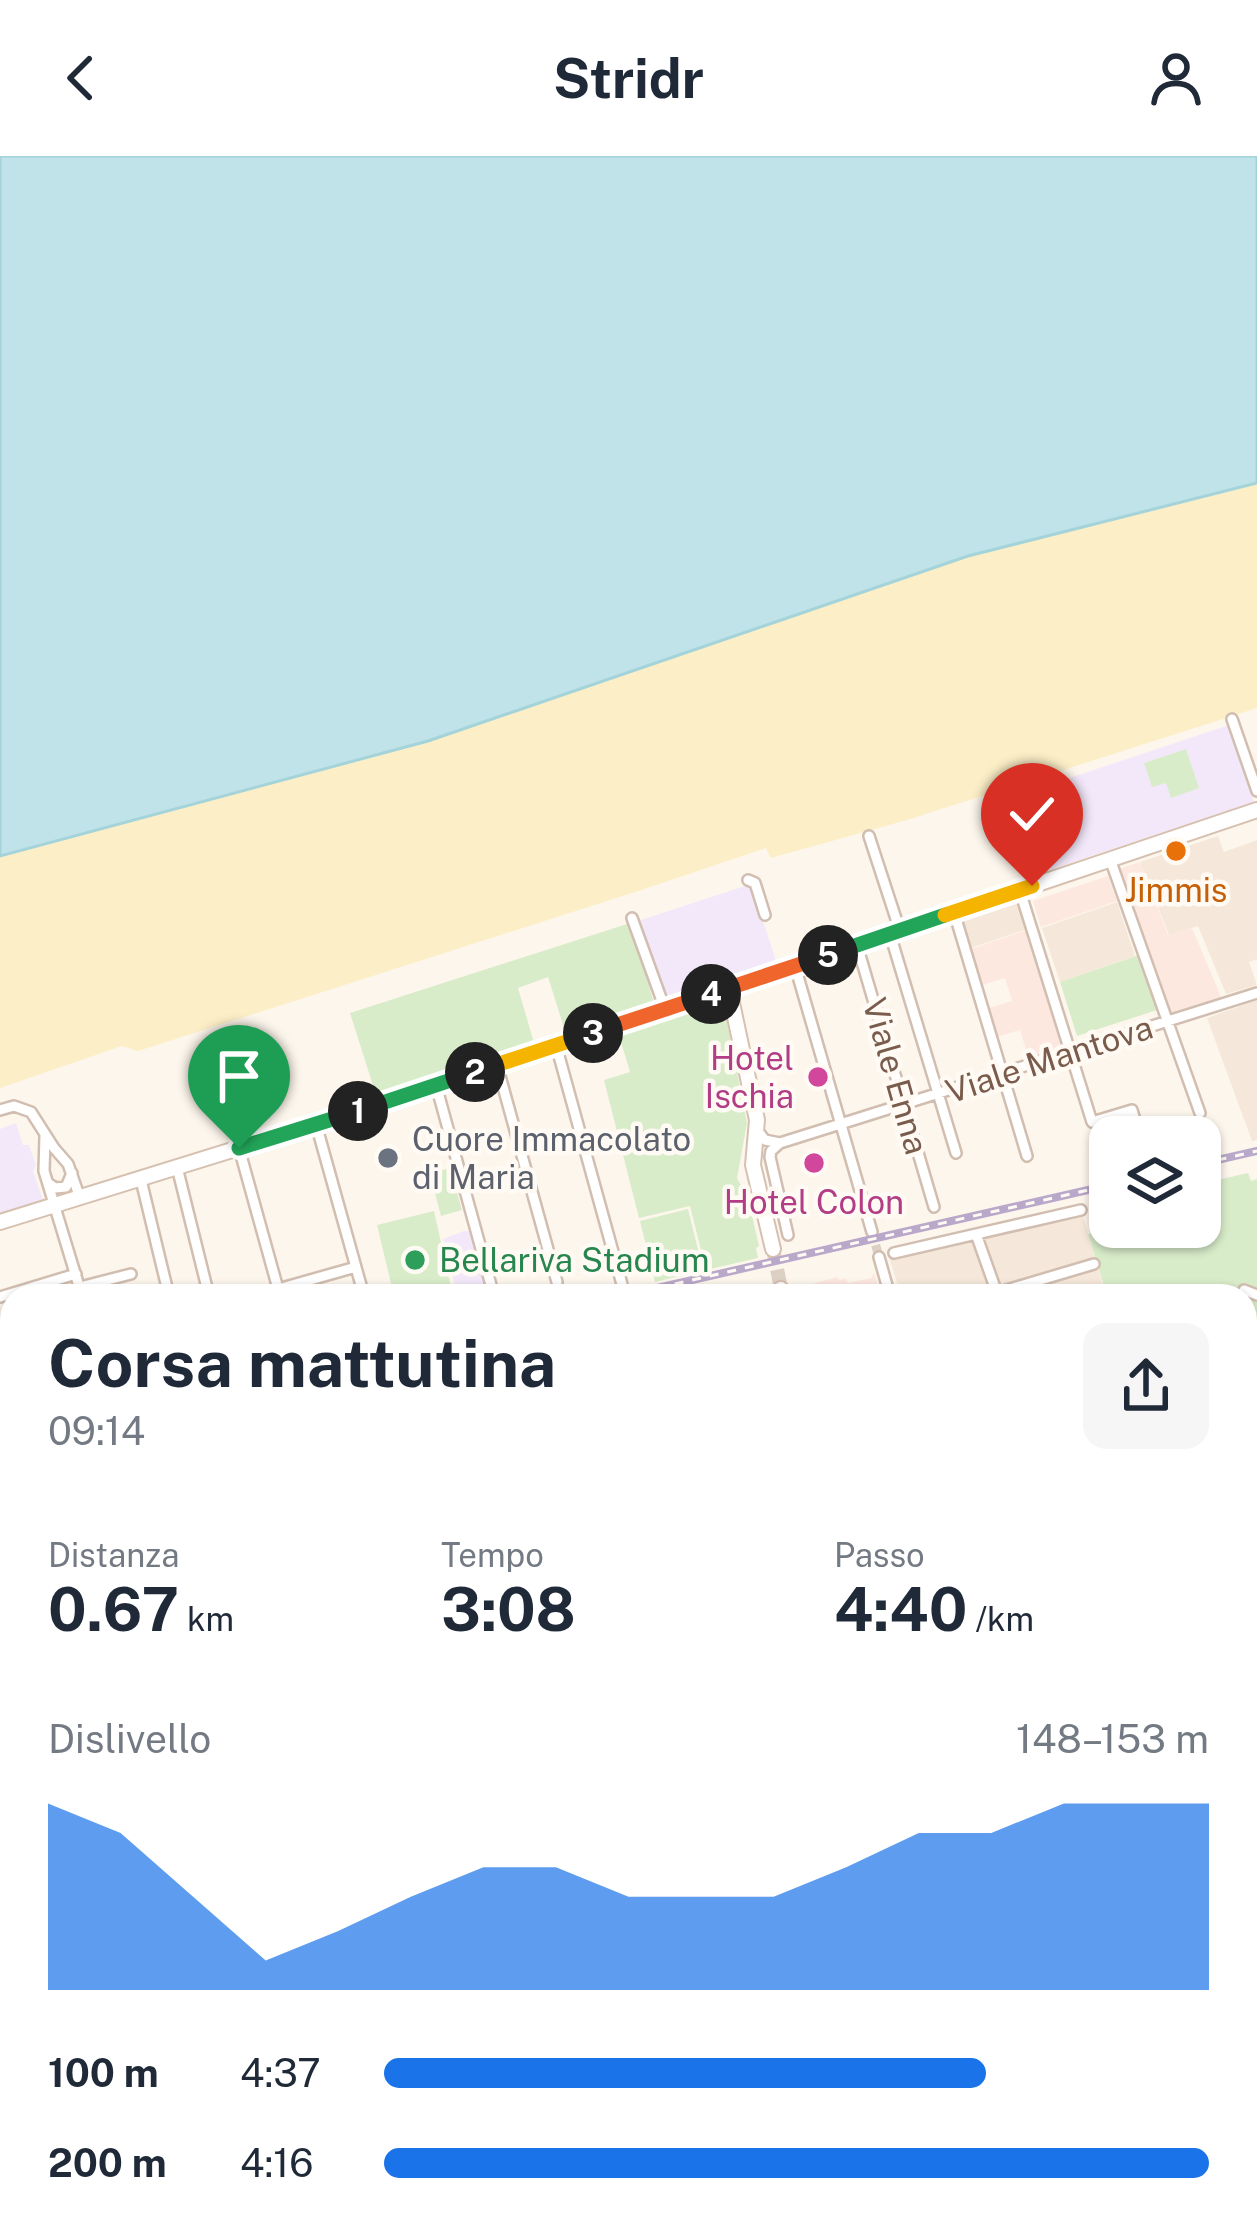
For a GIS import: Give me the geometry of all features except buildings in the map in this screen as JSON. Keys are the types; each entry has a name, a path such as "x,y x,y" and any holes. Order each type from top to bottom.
{"street":[{"path":"1232,719 1257,791"},
{"path":"0,1222 556,1046 1257,810"},
{"path":"869,836 956,1153"},
{"path":"1110,859 1200,1114"},
{"path":"748,880 755,884 765,915"},
{"path":"1021,891 1090,1116"},
{"path":"954,912 1027,1156"},
{"path":"632,918 664,1009"},
{"name":"Viale Enna","path":"857,945 934,1207"},
{"path":"795,966 872,1232"},
{"path":"729,988 754,1102 753,1165 773,1249"},
{"name":"Viale Mantova","path":"780,1143 1257,993"},
{"path":"556,1046 622,1284"},
{"path":"497,1065 557,1282"},
{"path":"436,1085 491,1284"},
{"path":"0,1110 14,1106 31,1112 72,1173 80,1198"},
{"path":"316,1124 361,1284"},
{"path":"757,1130 765,1140 780,1143"},
{"path":"46,1136 46,1178 79,1284"},
{"path":"780,1143 770,1157 788,1235"},
{"path":"239,1148 277,1284"},
{"path":"46,1178 51,1160 64,1159"},
{"path":"177,1167 206,1284"},
{"path":"46,1178 55,1189 66,1187 72,1173"},
{"path":"141,1180 166,1284"},
{"path":"894,1253 1081,1210"},
{"path":"976,1234 990,1284"},
{"path":"878,1257 886,1284"},
{"path":"1029,1284 1094,1264"},
{"path":"304,1284 356,1267"},
{"path":"43,1284 76,1274"},
{"path":"102,1284 131,1274"}],"shaded area":[{"path":"1229,725 1254,802 1025,878 1000,801"},
{"path":"1218,836 1224,852 1257,840 1257,959 1249,962 1257,985 1226,994 1198,926 1169,935 1140,862"},
{"path":"1140,862 1168,935 1192,928 1221,997 1170,1016 1119,869"},
{"path":"1108,876 1117,901 1041,927 1033,901"},
{"path":"751,884 777,964 667,1004 638,921"},
{"path":"1018,900 1027,929 971,948 962,918"},
{"path":"1117,902 1135,956 1060,982 1042,928"},
{"path":"1027,930 1062,1049 1029,1059 1020,1030 997,1037 989,1008 1012,1001 1005,978 982,985 971,949"},
{"path":"1257,1000 1257,1140 1252,1141 1207,1018"},
{"path":"16,1123 36,1165 33,1171 44,1203 0,1217 0,1129"},
{"path":"1082,1212 1095,1258 1017,1284 1000,1284 982,1235"},
{"path":"471,1231 485,1284 455,1284 443,1239"},
{"path":"974,1237 987,1284 897,1284 889,1257"},
{"path":"1098,1268 1103,1284 1044,1284"},
{"path":"874,1273 877,1284 812,1284 837,1277 848,1283"}],"green space":[{"path":"1186,749 1199,788 1171,798 1166,783 1152,787 1144,763"},
{"path":"630,923 655,1006 566,1034 548,977 518,988 534,1043 376,1095 350,1013"},
{"path":"1139,955 1157,1010 1077,1036 1060,982"},
{"path":"722,996 747,1123 737,1178 748,1198 759,1246 758,1258 706,1270 690,1206 639,1218 604,1080 630,1072 618,1032"},
{"path":"450,1168 462,1210 441,1216 430,1174"},
{"path":"1248,1173 1251,1181 1257,1179 1257,1284 1103,1284 1092,1248 1221,1248 1221,1179"},
{"path":"688,1209 703,1270 655,1282 640,1221"},
{"name":"Bellariva Stadium","path":"434,1211 450,1284 391,1284 377,1225"}],"sand":[{"path":"1257,483 1257,708 907,820 771,858 766,848 138,1051 122,1046 0,1088 0,856 428,741 968,556"}],"water":[{"path":"0,156 1257,156 1257,483 968,556 428,741 0,856"}],"tunnel":[{"path":"872,1232 879,1257"},
{"path":"773,1249 780,1284"}],"railway":[{"path":"1221,1159 1257,1151"},
{"path":"675,1284 1089,1190"}],"place":[{"name":"Jimmis","path":"1176,851"},
{"name":"Hotel Ischia","path":"818,1077"},
{"name":"Cuore Immacolato di Maria","path":"388,1158"},
{"name":"Hotel Colon","path":"814,1163"},
{"name":"Bellariva Stadium","path":"415,1260"}],"route":[{"path":"239,1148 1032,886"}]}
